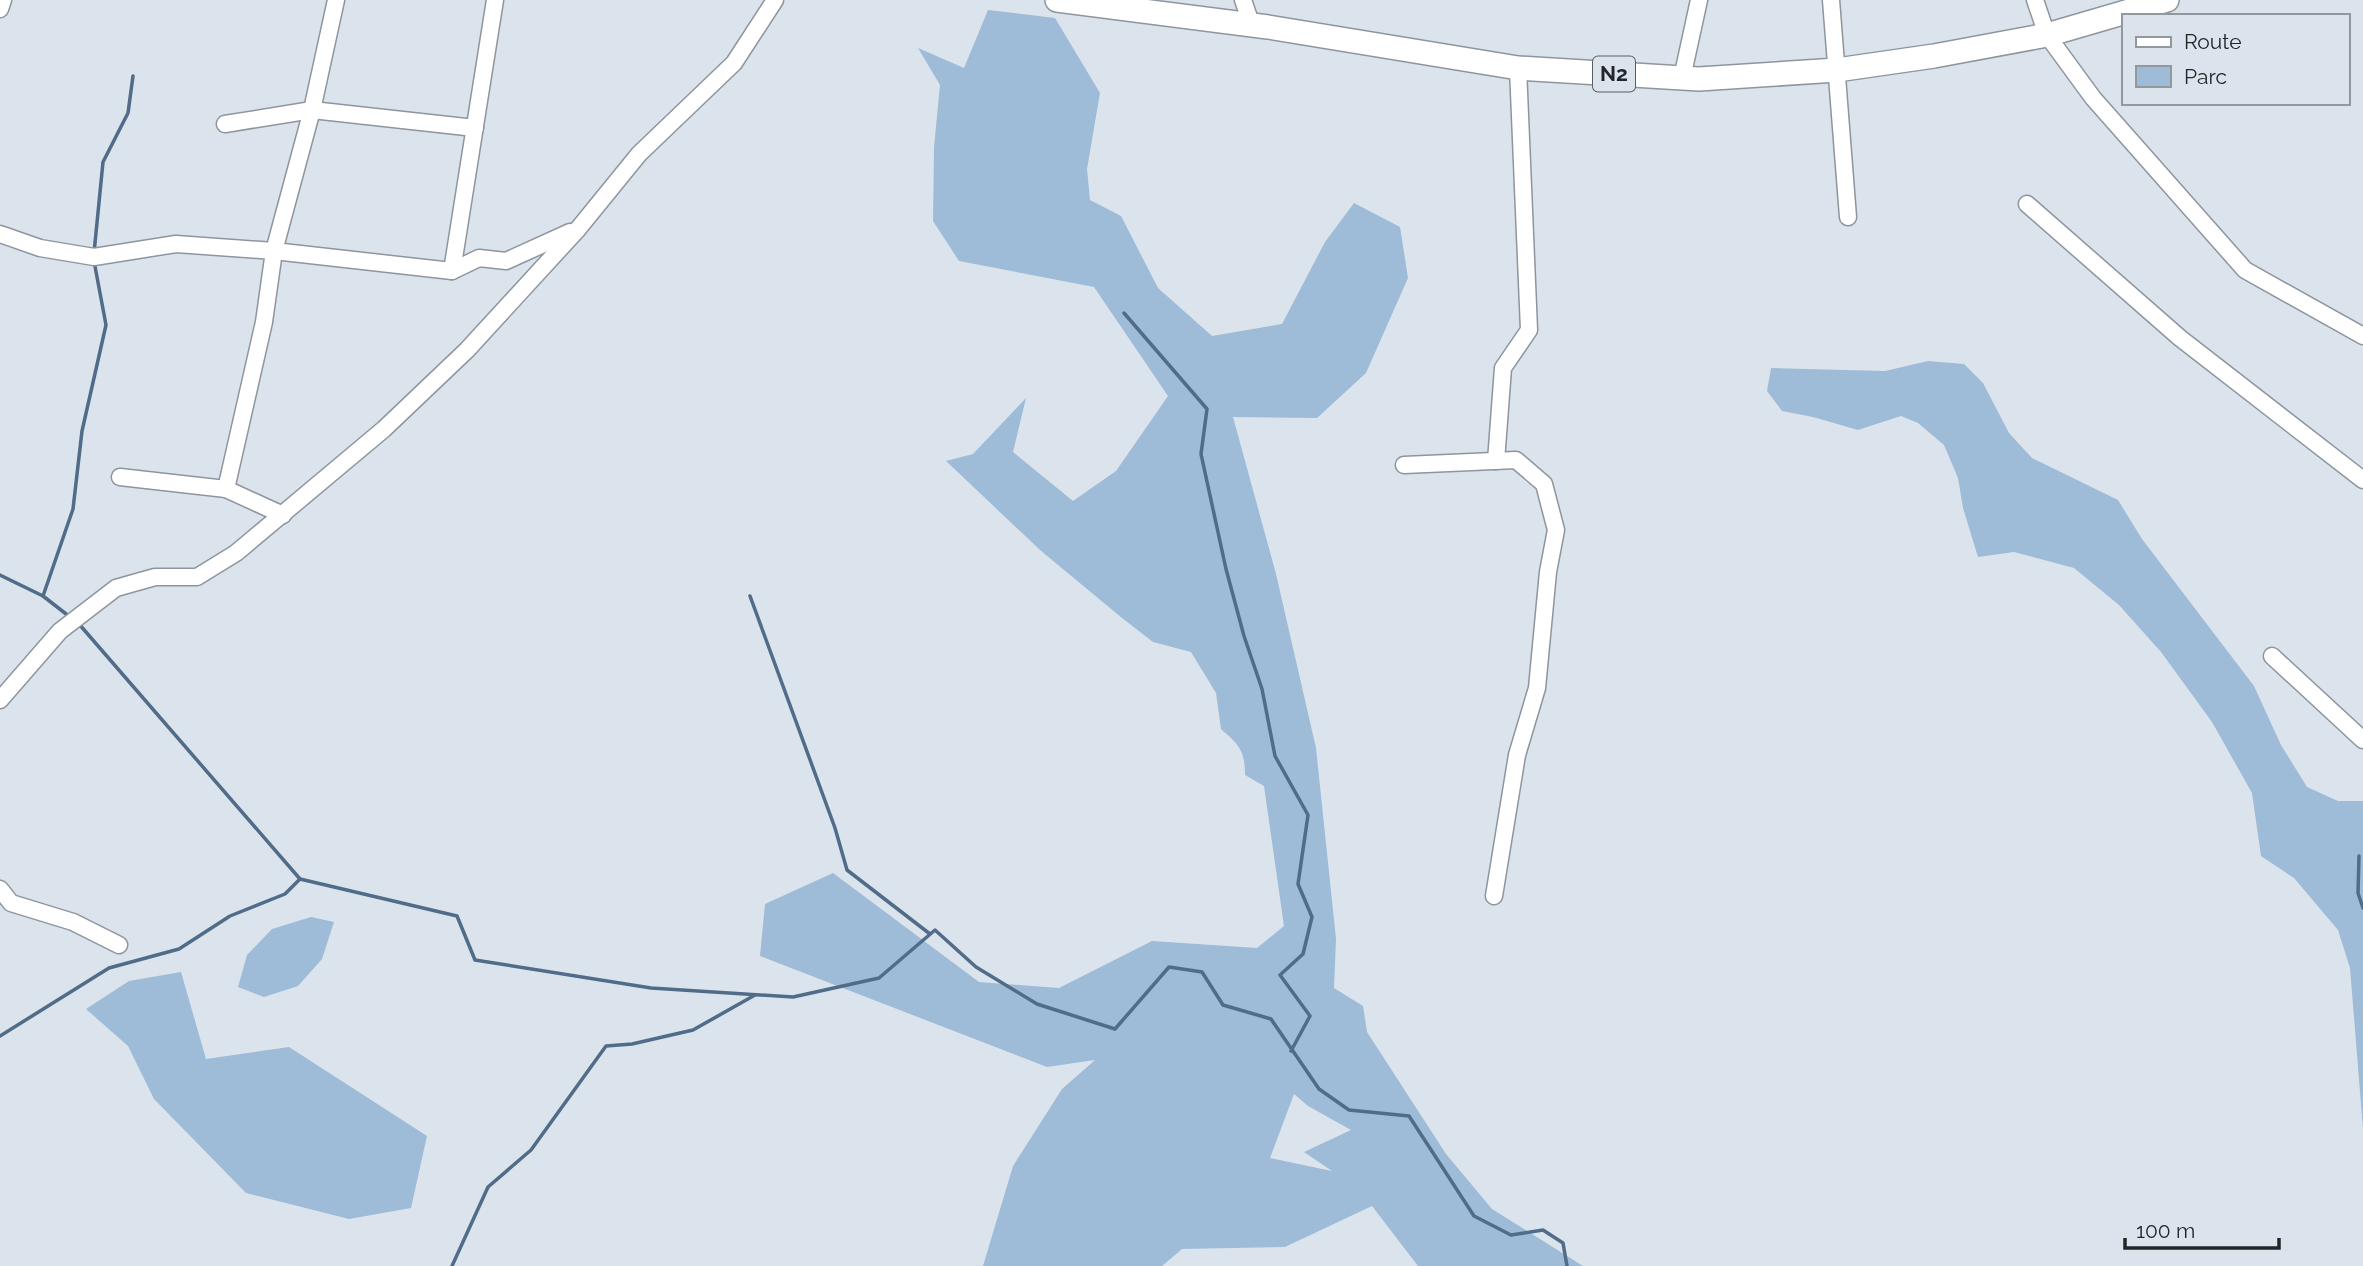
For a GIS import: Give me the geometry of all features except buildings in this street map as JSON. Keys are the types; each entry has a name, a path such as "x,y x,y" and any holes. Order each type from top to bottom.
{"highway":[{"name":"N2","path":"1057,0 1091,2 1268,27 1518,68 1699,79 1836,70 1934,56 2047,35 2167,0"}],"street":[{"path":"0,9 3,0"},
{"path":"226,489 264,322 274,251 312,110 337,0"},
{"path":"452,271 495,0"},
{"path":"0,700 60,631 116,588 155,577 197,577 236,553 384,429 467,350 578,229 639,154 734,63 775,0"},
{"path":"1243,0 1252,26"},
{"path":"1682,78 1699,0"},
{"path":"1831,0 1848,217"},
{"path":"2035,0 2047,35 2093,98 2245,270 2363,336"},
{"path":"1496,461 1503,368 1529,330 1518,68"},
{"path":"225,124 312,110 475,128"},
{"path":"2027,204 2180,338 2363,480"},
{"path":"0,234 40,248 94,257 176,244 274,251 452,271 479,258 506,261 578,229"},
{"path":"1404,465 1516,460 1545,484 1556,530 1548,572 1536,688 1517,755 1494,896"},
{"path":"120,477 226,489 283,515"},
{"path":"2272,656 2363,740"},
{"path":"0,889 11,903 73,922 120,945"}],"green space":[{"path":"988,10 1055,18 1100,93 1087,169 1090,200 1121,216 1158,288 1212,336 1282,324 1325,242 1354,203 1400,227 1408,278 1366,373 1317,418 1233,417 1276,574 1316,748 1336,939 1334,988 1363,1006 1367,1032 1446,1154 1492,1209 1583,1266 1418,1266 1372,1206 1285,1247 1182,1249 1162,1266 983,1266 1013,1166 1062,1089 1095,1060 1047,1067 760,956 765,904 833,873 979,982 1059,988 1152,941 1257,948 1284,926 1264,786 1245,775 1240,749 1221,729 1216,693 1191,652 1153,642 1122,618 1040,550 946,461 973,454 1026,398 1013,452 1073,501 1116,471 1168,396 1094,287 959,261 933,221 934,147 940,85 918,48 964,68","holes":["1294,1094 1308,1106 1351,1130 1304,1152 1332,1171 1270,1158"]},
{"path":"1928,361 1964,364 1983,383 2009,433 2032,458 2118,500 2142,539 2254,686 2281,745 2307,787 2338,801 2363,801 2363,1129 2350,968 2338,930 2294,878 2261,856 2252,793 2212,722 2161,652 2119,605 2074,568 2014,552 1978,557 1963,508 1958,478 1944,445 1918,423 1901,416 1858,430 1782,411 1767,391 1771,368 1885,371"},
{"path":"311,917 334,922 322,959 298,986 264,997 238,987 247,955 272,929"},
{"path":"181,972 206,1059 289,1047 427,1136 411,1208 349,1219 246,1193 154,1099 128,1046 86,1009 129,981"}],"waterway":[{"path":"94,253 103,162 128,113 133,76"},
{"path":"43,596 73,509 82,431 106,325 94,261"},
{"path":"1124,313 1207,409 1201,454 1226,569 1262,689 1275,756 1308,815 1298,884 1312,917 1303,954 1280,975 1310,1016 1291,1051"},
{"path":"0,575 43,596 70,617"},
{"path":"750,596 835,828 847,870 930,934"},
{"path":"79,624 300,879 457,916 475,960 651,988 793,997 879,978 935,930 976,967 1037,1004 1115,1029 1169,967 1202,972 1223,1005 1271,1019 1319,1089 1349,1110 1409,1116 1474,1216 1511,1235 1543,1230 1563,1243 1567,1266"},
{"path":"2359,856 2358,893 2363,908"},
{"path":"0,1036 109,968 179,949 230,916 285,894 300,879"},
{"path":"452,1266 488,1187 531,1150 606,1046 632,1044 693,1030 755,995"}]}
